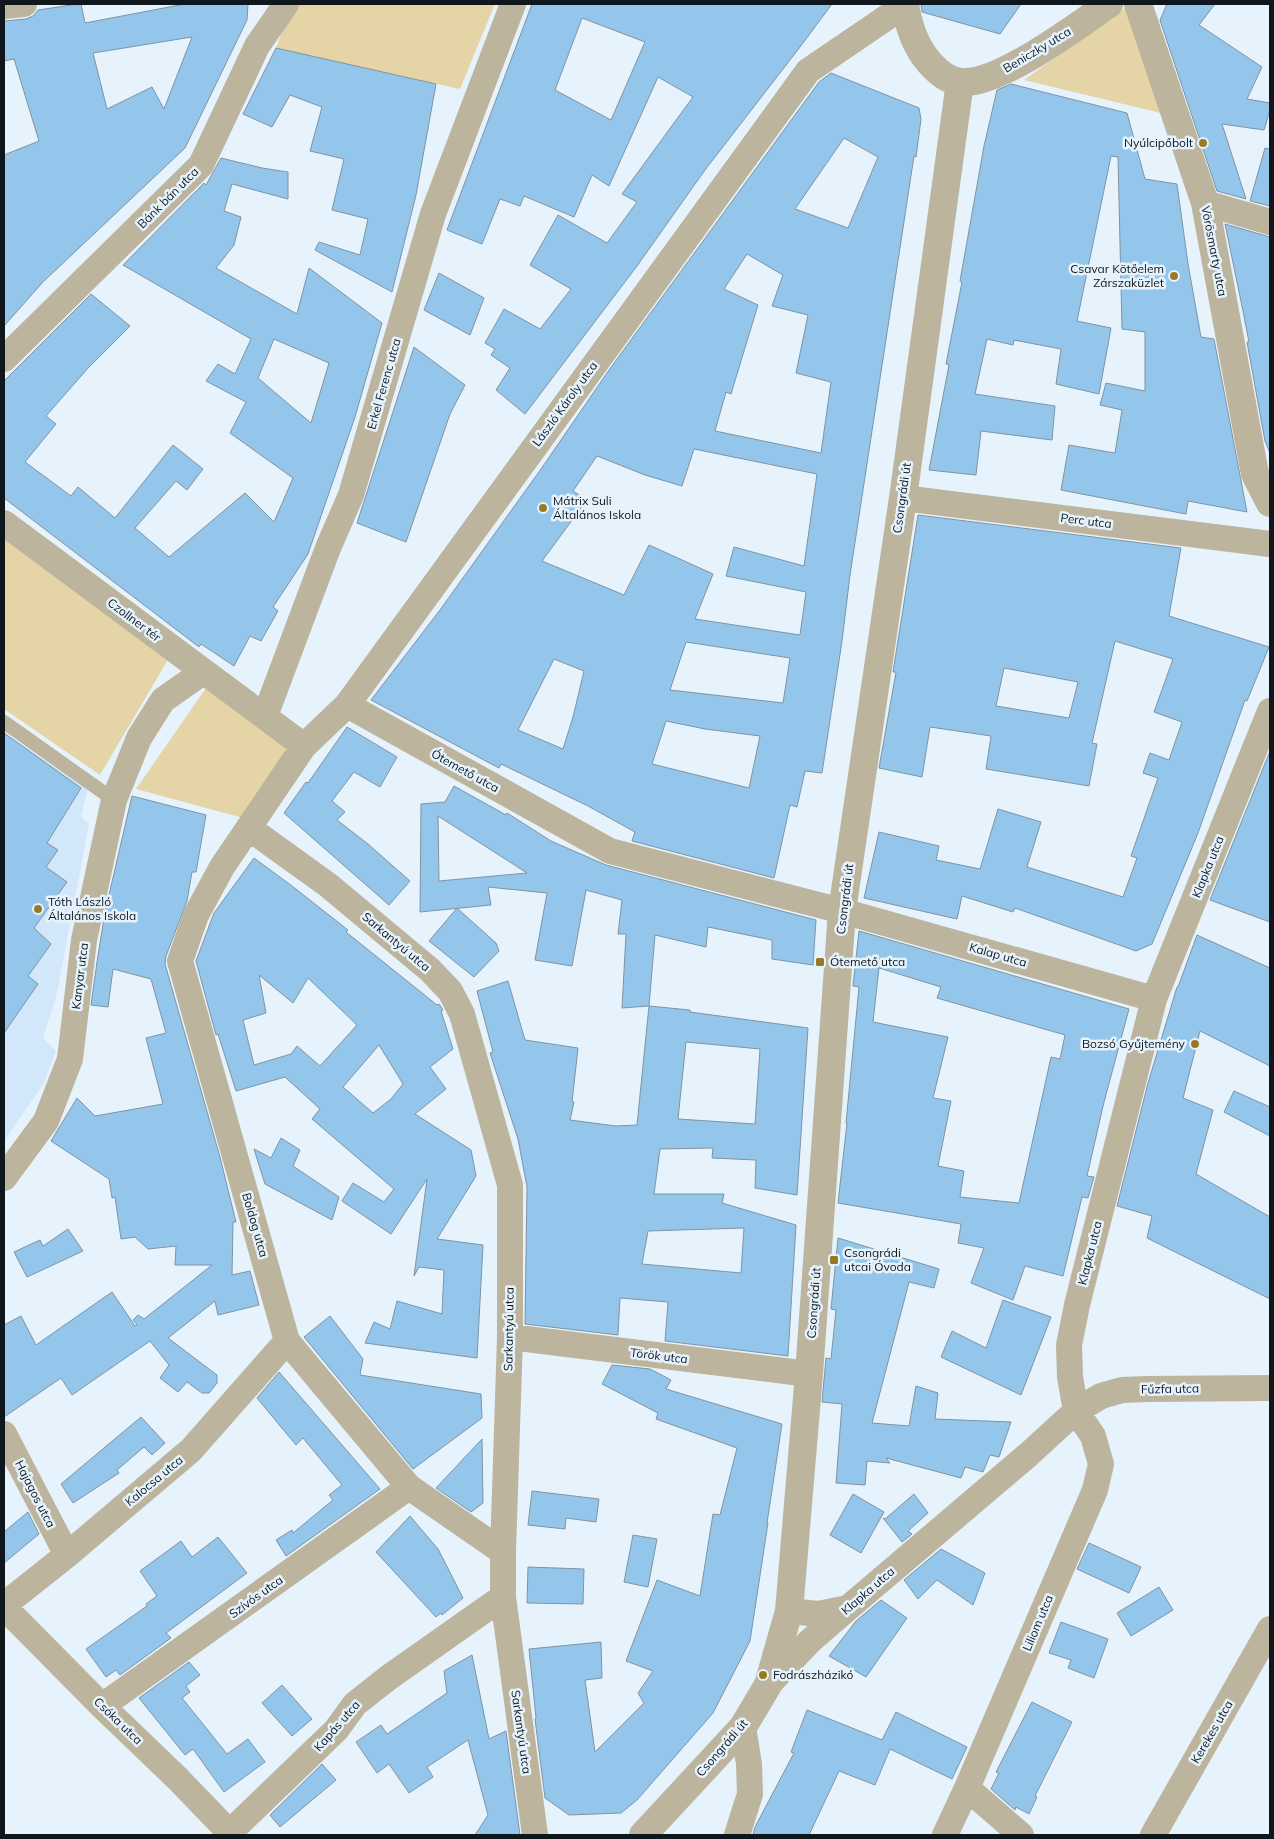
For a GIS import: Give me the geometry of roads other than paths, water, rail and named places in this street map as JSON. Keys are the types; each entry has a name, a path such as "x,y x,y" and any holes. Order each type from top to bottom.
{"street":[{"path":"4,6 24,4"},
{"name":"Bánk bán utca","path":"4,359 201,165 257,46 286,4"},
{"name":"Erkel Ferenc utca","path":"265,716 328,548 351,494 433,214 513,4"},
{"path":"905,4 909,23 922,53 940,73 960,82"},
{"name":"László Károly utca","path":"249,828 304,746 347,705 808,70 905,4"},
{"name":"Beniczky utca","path":"960,82 981,80 1002,71 1052,43 1109,4"},
{"name":"Vörösmarty utca","path":"1138,4 1205,203 1255,474 1270,503"},
{"name":"Csongrádi út","path":"643,1835 743,1726 768,1685 789,1610 809,1374 842,911 903,498 960,82"},
{"path":"1205,203 1270,222"},
{"name":"Perc utca","path":"903,498 1270,544"},
{"name":"Czollner tér","path":"4,524 265,716"},
{"name":"Kanyar utca","path":"4,1178 46,1121 70,1059 84,940 114,800 139,738 163,700 203,672"},
{"name":"Ótemető utca","path":"347,705 610,851 842,911"},
{"name":"Klapka utca","path":"768,1685 810,1641 1029,1454 1076,1411 1070,1377 1069,1345 1077,1305 1154,999 1270,712"},
{"path":"265,716 304,746"},
{"name":"Sarkantyú utca","path":"249,828 328,885 430,970 450,991 462,1014 510,1185 510,1337 503,1597 535,1835"},
{"name":"Boldog utca","path":"249,828 222,867 196,915 180,961 287,1341 409,1487 503,1552"},
{"name":"Kalap utca","path":"842,911 1154,999"},
{"name":"Török utca","path":"510,1337 809,1374"},
{"name":"Kalocsa utca","path":"4,1606 191,1450 287,1341"},
{"name":"Fűzfa utca","path":"1076,1411 1101,1396 1122,1390 1270,1388"},
{"name":"Liliom utca","path":"945,1835 1095,1490 1101,1464 1093,1436 1076,1411"},
{"name":"Hajagos utca","path":"4,1434 67,1555"},
{"name":"Szívós utca","path":"102,1706 409,1487"},
{"name":"Kapás utca","path":"230,1834 336,1730 355,1704 388,1678 503,1597"},
{"name":"Csóka utca","path":"4,1606 102,1706 178,1779 230,1834"},
{"path":"789,1610 818,1614 848,1608"},
{"name":"Kerekes utca","path":"1153,1835 1270,1629"},
{"path":"737,1835 750,1794 749,1764 743,1726"},
{"path":"967,1788 1022,1835"}],"lane":[{"path":"4,722 114,800"}],"place":[{"name":"Nyúlcipőbolt","path":"1203,143"},
{"name":"Csavar Kötőelem Zárszaküzlet","path":"1174,276"},
{"name":"Mátrix Suli Általános Iskola","path":"543,508"},
{"name":"Tóth László Általános Iskola","path":"38,909"},
{"name":"Ótemető utca","path":"820,962"},
{"name":"Bozsó Gyűjtemény","path":"1195,1044"},
{"name":"Csongrádi utcai Óvoda","path":"834,1260"},
{"name":"Fodrászházikó","path":"763,1675"}]}
